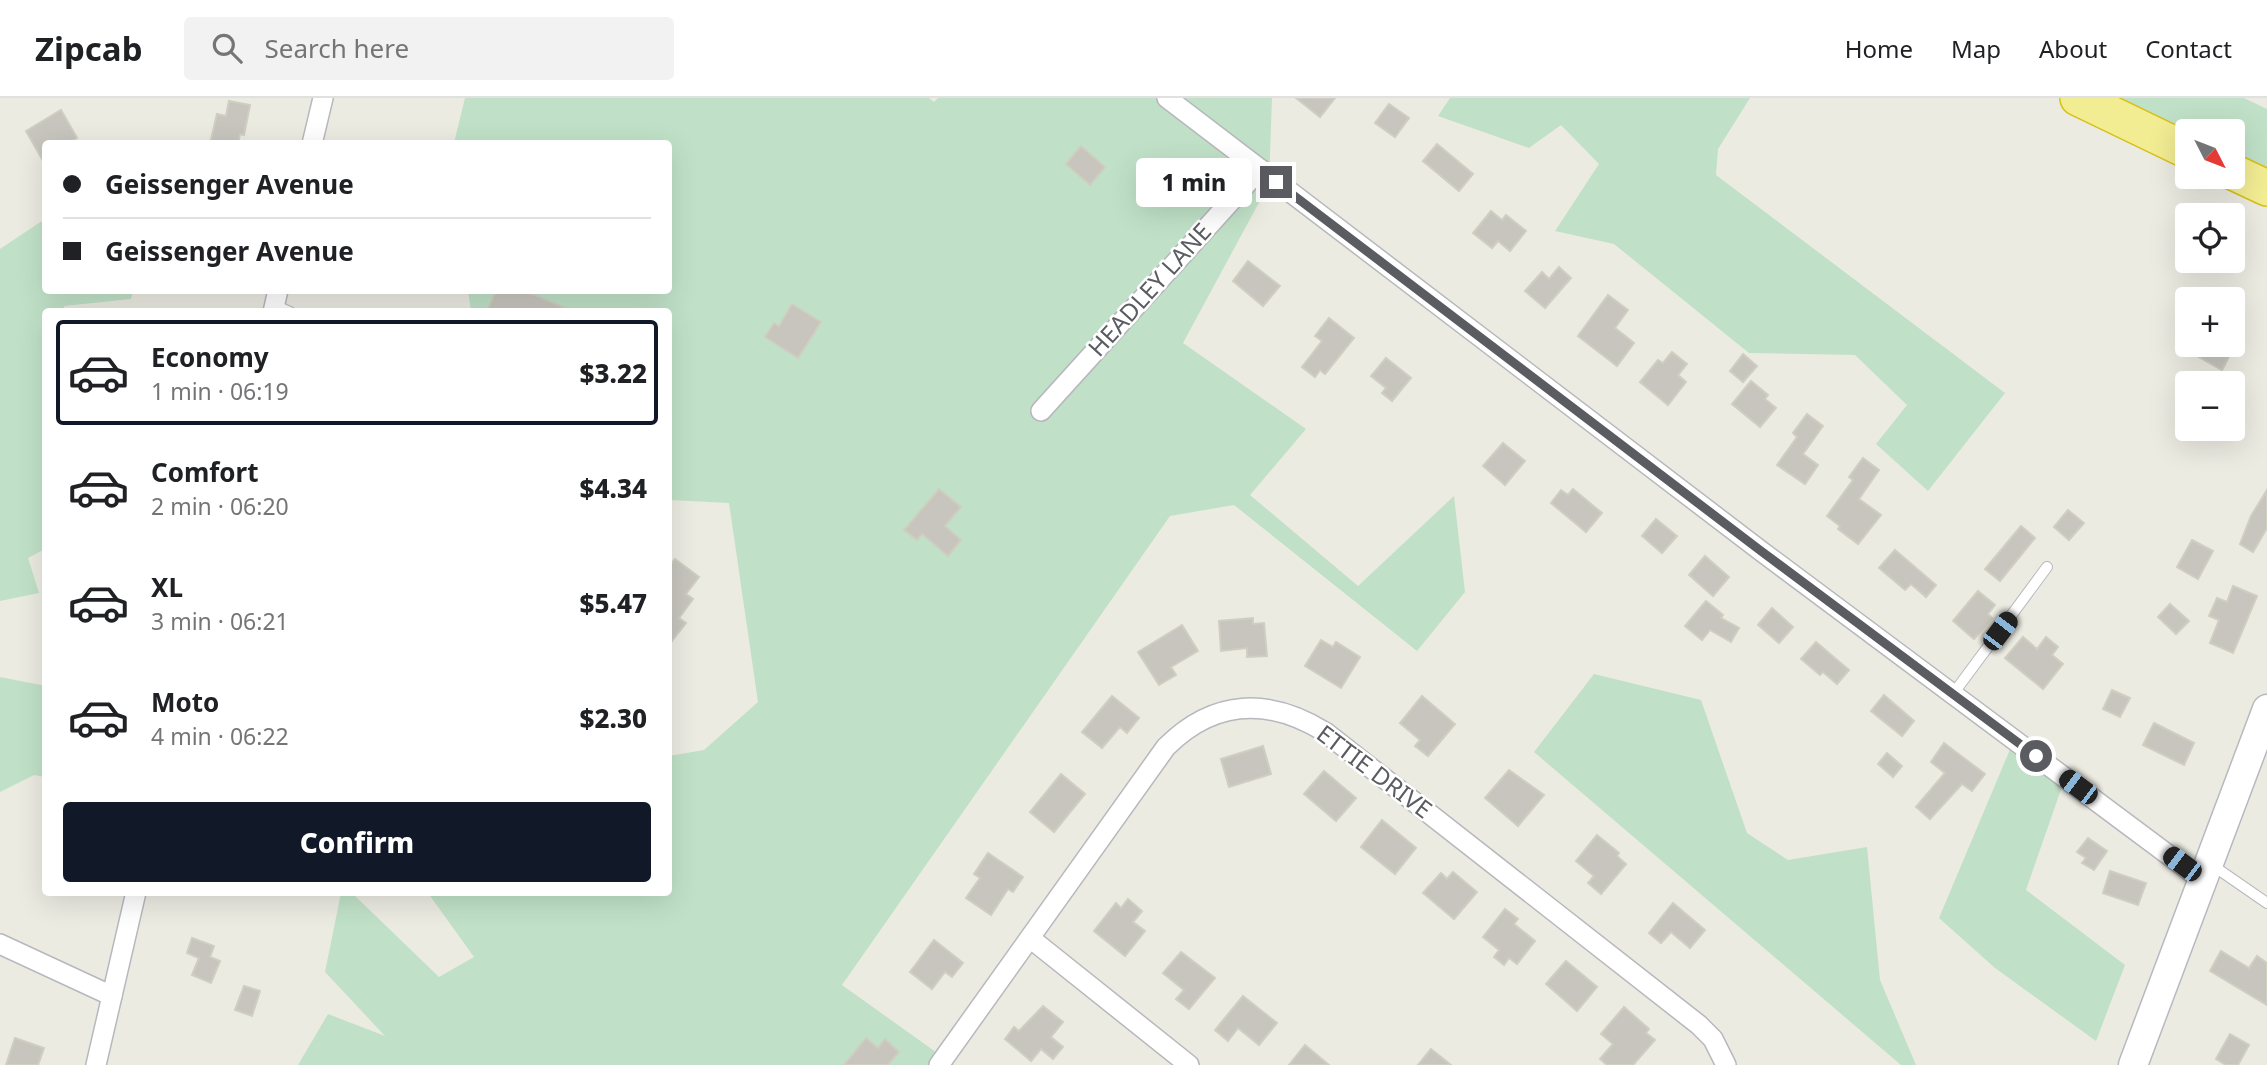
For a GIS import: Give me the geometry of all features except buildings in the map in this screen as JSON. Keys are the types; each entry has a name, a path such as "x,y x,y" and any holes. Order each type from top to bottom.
{"highway":[{"path":"2078,98 2175,144"},
{"path":"2245,178 2267,188"}],"street":[{"path":"313,140 323,98"},
{"path":"1167,98 1953,694 2206,871"},
{"name":"HEADLEY LANE","path":"1041,411 1260,169"},
{"name":"ETTIE DRIVE","path":"939,1065 1166,747 1199,720 1220,711 1238,708 1259,708 1305,720 1325,732 1699,1025 1713,1039 1726,1065"},
{"path":"2133,1065 2206,871 2261,746 2267,709"},
{"path":"96,1065 135,896"},
{"path":"1030,938 1189,1065"},
{"path":"0,944 112,996"}],"lane":[{"path":"1953,694 2047,567"},
{"path":"2206,871 2267,903"}],"green space":[{"path":"465,98 929,98 934,102 938,98 1272,98 1269,184 1183,343 1306,429 1250,495 1358,586 1454,496 1465,592 1417,651 1234,505 1170,516 842,985 954,1065 298,1065 328,1014 385,1036 325,972 340,896 355,896 439,977 474,957 430,896 672,896 672,755 704,750 758,702 729,503 672,500 672,308 471,308 468,294 672,294 672,140 455,140"},
{"path":"1450,98 1750,98 1718,149 1716,175 2005,393 1928,491 1876,444 1907,405 1855,355 1749,353 1614,244 1555,231 1599,164 1561,125 1529,148 1438,116"},
{"path":"2108,98 2244,98 2267,109 2267,173 2245,163 2245,119 2175,119 2175,130"},
{"path":"42,221 42,294 132,294 131,299 64,308 42,308 42,551 28,558 39,593 0,601 0,249"},
{"path":"1594,674 1701,700 1747,833 1788,860 1867,847 1880,980 1916,1065 1901,1065 1534,752"},
{"path":"0,677 42,685 42,776 34,775 0,792"},
{"path":"2014,740 2065,778 2026,890 2125,965 2096,1041 1995,968 1939,918"}],"route":[{"path":"1276,182 1761,551 2036,756"}]}
